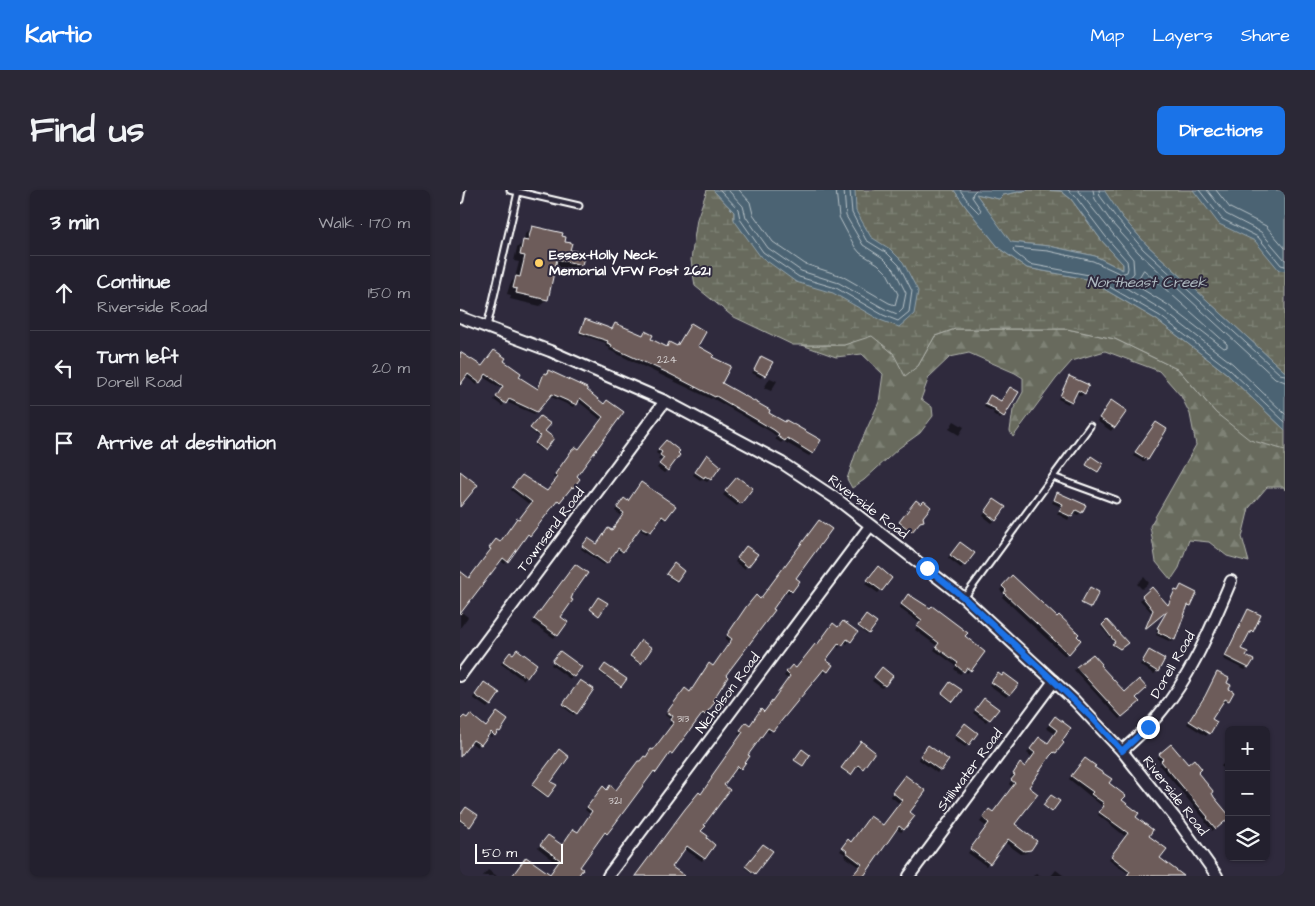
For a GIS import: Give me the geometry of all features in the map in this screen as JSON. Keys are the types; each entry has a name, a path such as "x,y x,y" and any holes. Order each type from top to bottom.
{"street":[{"name":"Riverside Road","path":"460,317 550,351 665,401 782,463 818,486 964,598 1094,720 1122,751 1175,817 1213,874"},
{"name":"Townsend Road","path":"460,676 665,401"},
{"name":"Nicholson Road","path":"608,876 870,526"},
{"name":"Dorell Road","path":"1122,751 1160,713 1178,689 1195,658 1231,581"},
{"name":"Stillwater Road","path":"909,876 1054,681"}],"lane":[{"path":"460,200 462,190"},
{"path":"510,190 579,206"},
{"path":"486,327 518,192"},
{"path":"964,598 1090,426"},
{"path":"1053,477 1116,500"}],"green space":[{"path":"707,190 713,190 734,212 734,219 746,207 718,190 954,190 1000,249 1027,268 1087,279 1157,320 1226,373 1285,430 1285,450 1250,440 1216,413 1179,370 1115,339 1067,329 955,329 935,336 918,366 905,376 893,353 872,336 844,345 793,345 732,316 695,286 691,260 697,219"},
{"path":"1028,190 1061,191 1071,199 1102,241 1123,264 1123,270 1095,256 1049,246 1010,242 976,194 999,199 1003,195"},
{"path":"1099,190 1285,190 1285,372 1147,245 1104,193"},
{"path":"955,329 1067,329 1115,339 1179,370 1216,413 1283,448 1285,450 1285,490 1284,487 1267,487 1249,508 1242,537 1249,562 1227,556 1209,542 1189,540 1179,568 1171,580 1156,562 1150,526 1196,445 1190,414 1181,396 1159,371 1105,351 1072,361 1056,379 1013,437 1010,431 1013,410 1023,392 1023,378 969,353 950,357 929,377 921,399 932,407 933,416 920,433 899,448 864,480 852,488 847,479 855,455 879,402 883,374 862,354 836,357 802,345 844,345 872,335 893,353 918,366 935,336"}],"water":[{"path":"713,190 855,190 856,211 871,237 890,249 903,262 918,291 914,314 899,327 880,320 833,293 796,282 760,256 734,220 734,212"},
{"name":"Northeast Creek","path":"954,190 1028,190 1003,195 999,199 976,194 1011,242 1049,246 1095,256 1123,270 1123,264 1102,241 1071,199 1061,191 1046,190 1104,190 1122,217 1147,245 1285,372 1285,430 1226,373 1157,320 1087,279 1027,268 1000,249"},
{"path":"1193,190 1285,190 1285,271 1279,270 1255,241 1219,224"}],"building":[{"name":"Essex-Holly Neck Memorial VFW Post 2621","path":"532,226 563,233 562,236 566,237 565,242 572,243 570,250 585,253 582,265 557,259 548,300 516,293 517,289 513,288 516,276 520,277 525,256 520,255 523,240 528,241"},
{"path":"585,319 612,329 615,323 643,335 645,331 653,335 651,339 667,347 669,342 677,346 691,323 706,332 698,346 714,355 712,357 731,366 722,383 770,410 769,413 785,422 786,420 821,440 813,454 787,438 785,441 777,436 779,434 774,430 716,396 611,347 612,345 607,343 608,341 580,332"},
{"path":"494,350 506,358 504,361 521,373 519,377 538,389 544,373 547,374 548,370 587,388 604,404 607,400 624,412 577,476 580,479 573,488 560,502 558,500 530,536 528,534 508,562 503,558 460,614 460,571 469,578 491,549 489,548 496,539 500,542 517,518 519,519 532,502 512,487 522,475 547,491 558,477 555,474 572,450 576,447 579,449 603,417 580,398 577,405 552,394 537,412 509,399 506,404 496,397 503,386 486,374 480,383 468,374 460,385 460,352 482,366"},
{"path":"761,356 773,362 765,376 754,370"},
{"path":"1069,376 1089,385 1085,394 1078,390 1072,402 1060,396"},
{"path":"1010,387 1019,392 1004,417 995,411 996,409 985,404 990,395 1001,401"},
{"path":"1111,400 1127,411 1115,428 1099,418"},
{"path":"540,416 551,424 545,431 554,438 545,451 535,443 540,436 530,428"},
{"path":"1156,422 1167,429 1148,460 1135,452"},
{"path":"666,440 680,451 678,453 680,455 668,471 659,464 664,458 660,455 662,452 658,449"},
{"path":"707,454 721,466 711,480 695,472"},
{"path":"1091,456 1103,464 1098,472 1086,465"},
{"path":"460,471 478,485 460,507"},
{"path":"737,477 753,488 741,504 725,491"},
{"path":"641,482 676,506 666,519 662,516 651,532 641,527 623,552 618,548 607,564 582,546 588,538 597,544 608,528 612,530 624,513 617,508 624,498 628,501"},
{"path":"1057,492 1086,505 1082,513 1076,510 1072,517 1059,511 1063,504 1054,500"},
{"path":"994,499 1006,507 996,521 985,512"},
{"path":"916,500 921,504 924,501 931,507 923,517 924,521 920,522 912,532 899,522"},
{"path":"819,520 832,529 796,578 800,581 792,592 788,588 773,609 775,610 726,675 728,677 713,700 715,702 705,715 703,713 656,773 654,771 607,834 605,832 580,867 583,869 578,876 512,876 526,857 550,874 560,860 540,845 548,835 562,845 573,829 578,832 592,811 587,807 603,786 607,790 610,785 616,790 638,761 644,756 646,757 651,749 653,750 674,722 671,720 673,716 667,712 685,688 690,692 709,663 713,666 732,639 727,635 746,607 756,595 760,599"},
{"path":"960,542 975,553 965,566 950,555"},
{"path":"746,546 758,554 748,567 737,558"},
{"path":"674,563 684,571 677,581 666,574"},
{"path":"575,564 588,573 573,594 571,599 573,600 561,617 568,622 558,636 534,619"},
{"path":"878,566 892,578 882,591 867,580"},
{"path":"1012,575 1057,617 1059,615 1079,634 1077,636 1081,640 1069,654 1004,593 1006,590 1002,586"},
{"path":"1181,585 1197,593 1191,606 1188,605 1175,640 1158,632 1159,629 1157,628 1167,611 1145,629 1153,610 1142,596 1152,587 1168,605 1175,590 1178,591"},
{"path":"1090,587 1099,592 1091,608 1081,603"},
{"path":"908,594 930,608 932,606 968,633 965,636 985,652 971,671 967,668 964,672 956,665 958,663 936,647 939,643 917,626 922,620 901,604"},
{"path":"598,597 608,603 599,616 590,609"},
{"path":"1248,609 1261,615 1253,632 1251,630 1241,649 1248,652 1246,656 1254,660 1249,668 1225,656"},
{"path":"866,615 877,623 869,634 858,626"},
{"path":"1107,620 1128,643 1120,649 1112,644 1115,642 1102,625"},
{"path":"843,621 858,632 851,642 847,639 842,646 839,643 826,660 833,665 828,672 824,669 773,731 768,728 748,755 750,756 741,769 738,766 724,785 730,790 701,831 715,845 705,859 687,846 672,867 685,876 635,876 685,809 699,792 701,794 743,732 740,730 746,722 750,725 761,709 764,712 767,708 790,676 786,672 792,665 796,668 815,644 817,645 833,623 838,627"},
{"path":"641,640 652,648 641,664 630,656"},
{"path":"517,649 537,664 527,678 503,661 510,652 513,654"},
{"path":"1149,650 1165,659 1158,672 1142,662"},
{"path":"560,651 582,667 574,677 552,661"},
{"path":"1093,654 1102,664 1100,665 1125,692 1139,679 1147,688 1136,698 1140,702 1122,717 1076,667"},
{"path":"605,664 627,679 621,687 600,671"},
{"path":"882,667 893,676 885,686 874,677"},
{"path":"1217,672 1229,678 1227,683 1231,685 1229,689 1234,692 1229,701 1225,699 1212,719 1217,722 1210,734 1189,721"},
{"path":"998,673 1002,676 1004,673 1019,684 1010,695 991,682"},
{"path":"580,680 594,689 577,714 563,704"},
{"path":"484,682 500,693 491,706 475,695"},
{"path":"950,682 962,690 953,702 942,693"},
{"path":"984,698 999,709 990,720 975,710"},
{"path":"497,712 508,720 500,732 498,731 495,736 491,732 481,745 473,740 460,757 460,720 464,716 467,718 470,714 486,727"},
{"path":"1055,716 1071,728 1062,741 1064,743 1056,753 1054,752 1050,756 1029,787 1038,794 1015,824 1037,841 1031,850 1024,851 1008,839 990,864 970,849 989,823 983,818 989,809 993,812 1015,783 1011,780 1015,775 1013,774 1020,763 1025,767 1035,753 1030,749 1039,737 1048,743 1057,730 1049,724"},
{"path":"965,723 978,733 969,745 956,735"},
{"path":"861,741 875,752 863,769 858,765 851,775 841,768"},
{"path":"1171,744 1188,764 1194,759 1202,769 1198,773 1213,791 1214,797 1225,810 1225,821 1216,829 1161,761 1163,759 1159,754"},
{"path":"928,745 949,760 941,771 920,756"},
{"path":"559,749 569,757 551,782 557,785 548,797 532,785"},
{"path":"802,749 810,755 803,766 794,760"},
{"path":"1085,758 1096,766 1094,767 1112,779 1109,783 1126,796 1122,800 1139,813 1136,817 1153,830 1149,836 1167,849 1160,858 1184,876 1127,876 1130,871 1111,856 1128,833 1099,812 1104,803 1091,794 1093,792 1071,776"},
{"path":"905,775 926,791 910,812 915,816 904,830 899,826 864,876 852,876 862,864 842,847 848,839 851,842 870,816 883,825 902,800 892,792"},
{"path":"1051,795 1060,801 1052,812 1043,805"},
{"path":"466,807 478,815 470,827 460,820 460,815"},
{"path":"763,844 773,851 755,874 745,866"}],"place":[{"name":"Essex-Holly Neck Memorial VFW Post 2621","path":"539,263"}],"route":[{"path":"927,568 964,598 1005,638 1054,681 1094,720 1122,751 1148,727"}]}
